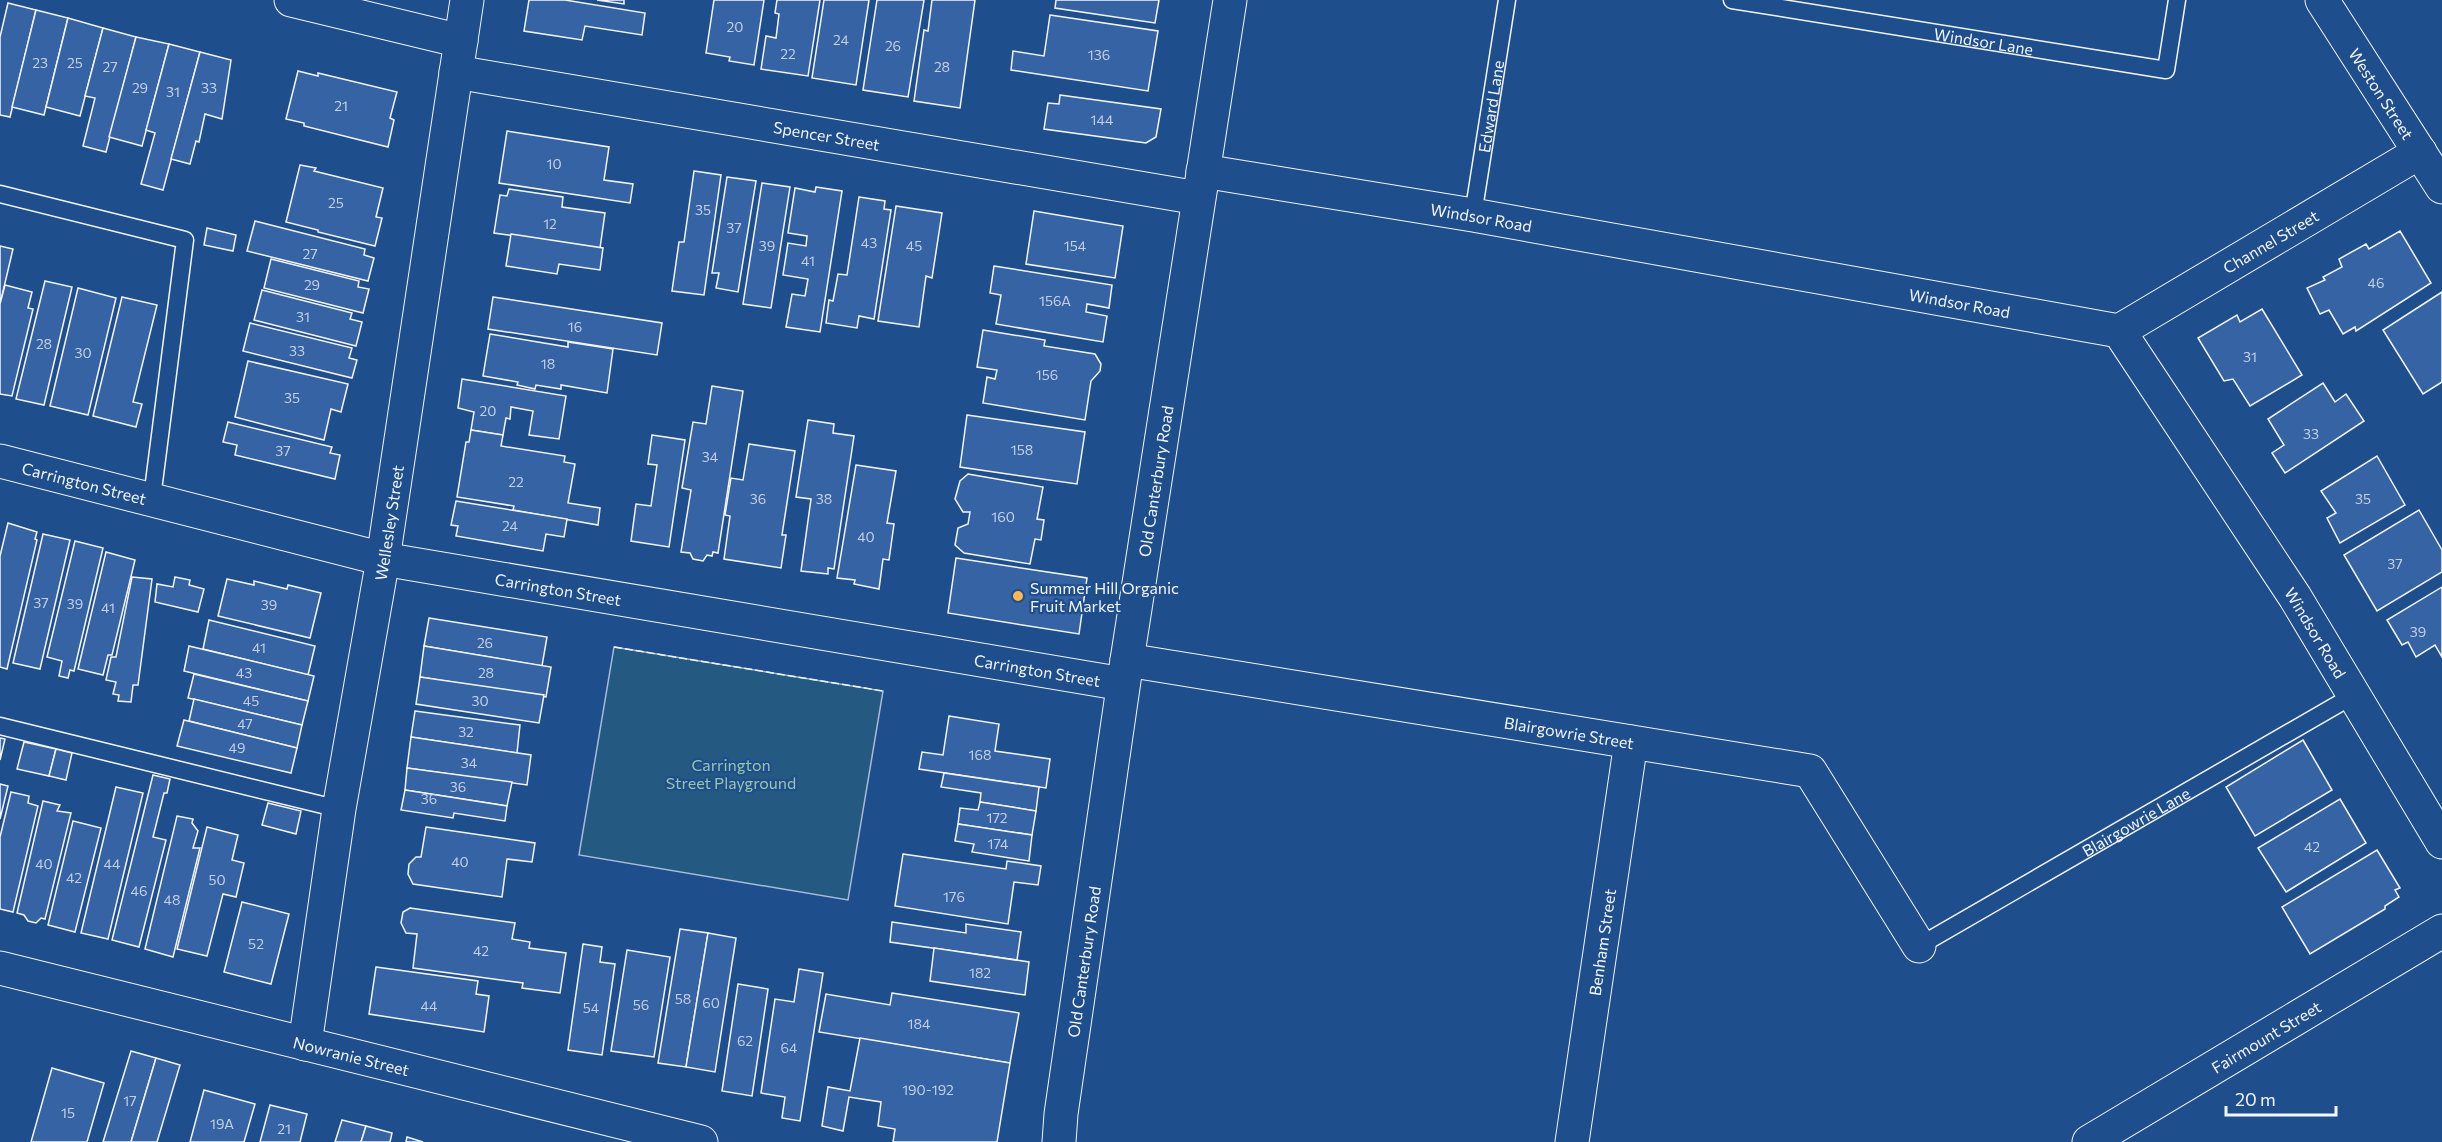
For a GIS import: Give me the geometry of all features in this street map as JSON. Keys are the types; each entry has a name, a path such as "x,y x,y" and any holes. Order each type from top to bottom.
{"street":[{"name":"Spencer Street","path":"291,0 459,56 1201,184"},
{"name":"Wellesley Street","path":"305,1044 339,809 383,559 467,0"},
{"name":"Old Canterbury Road","path":"1059,1142 1061,1114 1125,672 1230,0"},
{"name":"Weston Street","path":"2322,0 2442,187"},
{"name":"Channel Street","path":"2119,331 2420,152"},
{"name":"Windsor Road","path":"1201,184 1473,214 2119,331 2295,597 2442,842"},
{"name":"Carrington Street","path":"0,461 152,498 383,559 1125,672"},
{"name":"Blairgowrie Street","path":"1125,672 1631,742 1810,771 1919,946"},
{"name":"Benham Street","path":"1572,1142 1631,742"},
{"name":"Fairmount Street","path":"2089,1142 2442,931"},
{"name":"Nowranie Street","path":"0,968 701,1142"}],"lane":[{"name":"Edward Lane","path":"1473,214 1506,0"},
{"name":"Windsor Lane","path":"1732,0 2166,70 2177,0"},
{"path":"0,194 185,240 152,498"},
{"name":"Blairgowrie Lane","path":"1919,946 2354,695"},
{"path":"0,726 339,809"}],"green space":[{"name":"Carrington Street Playground","path":"614,647 883,691 848,900 579,855"}],"building":[{"path":"529,0 565,0 645,13 642,35 585,26 582,40 524,31"},
{"path":"597,0 624,0 624,4"},
{"path":"714,0 764,0 754,65 729,61 730,57 706,53"},
{"path":"777,0 820,0 808,76 761,69 766,36 776,38 779,14 775,13"},
{"path":"824,0 869,0 856,85 812,78"},
{"path":"877,0 924,0 908,97 863,90"},
{"path":"932,0 975,0 960,108 914,101 924,30 928,31"},
{"path":"1056,0 1159,0 1155,23 1055,8"},
{"path":"8,3 36,10 10,117 0,115 0,37"},
{"path":"36,10 68,18 44,115 12,107"},
{"path":"1050,15 1158,31 1148,91 1011,70 1013,51 1044,56"},
{"path":"68,18 103,28 80,116 46,107"},
{"path":"103,28 136,37 106,152 83,146 95,98 85,96"},
{"path":"136,37 169,44 142,146 109,137"},
{"path":"169,44 200,52 163,190 141,184 155,133 146,130"},
{"path":"200,52 231,60 222,119 205,114 199,142 196,141 190,164 171,159"},
{"path":"298,71 318,76 318,73 397,92 390,118 394,120 388,147 304,126 304,123 286,119"},
{"path":"1060,95 1161,109 1156,137 1146,143 1044,129 1048,103 1059,104"},
{"path":"507,131 609,147 604,180 633,184 630,203 499,183"},
{"path":"300,165 316,168 314,171 383,188 376,217 382,218 375,246 286,222"},
{"path":"694,171 721,175 704,295 672,291 679,242 684,242"},
{"path":"727,177 756,181 738,292 716,288 719,273 712,273"},
{"path":"762,183 790,187 771,308 743,304"},
{"path":"816,187 842,191 820,332 786,327 792,294 805,296 808,279 783,275 788,243 806,246 807,236 788,233 795,188 815,192"},
{"path":"509,189 563,197 562,207 605,213 600,248 494,233 500,195 507,196"},
{"path":"859,197 885,201 884,209 891,210 874,319 859,316 857,328 826,323 829,300 833,301 838,274 847,275"},
{"path":"896,206 942,213 932,278 926,276 919,327 878,321"},
{"path":"1034,211 1123,226 1115,278 1026,264"},
{"path":"255,221 365,249 364,255 374,258 368,281 247,251"},
{"path":"207,228 236,235 233,251 204,245"},
{"path":"2400,231 2431,283 2356,331 2355,327 2343,334 2329,310 2320,314 2307,288 2325,280 2323,277 2342,267 2339,259 2366,244 2369,249"},
{"path":"511,234 603,248 600,270 559,264 557,274 506,266"},
{"path":"0,246 13,249 0,304"},
{"path":"271,259 359,281 358,287 369,289 363,313 264,288"},
{"path":"994,266 1112,285 1109,308 1087,304 1086,312 1107,316 1103,342 996,324 1001,295 990,293"},
{"path":"45,281 72,287 44,405 16,399"},
{"path":"5,285 32,292 28,308 33,309 12,396 0,394 0,304"},
{"path":"78,288 116,298 88,415 50,406"},
{"path":"262,290 352,313 350,319 362,322 356,346 254,320"},
{"path":"2442,292 2442,382 2423,394 2383,330"},
{"path":"122,297 157,305 133,402 142,404 136,427 93,416"},
{"path":"493,297 662,323 657,355 488,329"},
{"path":"2262,309 2302,375 2250,406 2233,379 2224,381 2198,338 2237,315 2240,322"},
{"path":"250,323 352,348 349,358 357,360 352,378 243,351"},
{"path":"983,330 1045,340 1044,346 1095,354 1101,364 1100,371 1091,381 1085,420 983,403 987,377 995,379 997,370 977,367"},
{"path":"490,334 568,347 568,342 613,349 607,393 561,385 561,389 536,385 535,389 517,385 518,382 483,376"},
{"path":"248,361 348,384 341,412 331,409 324,440 235,417"},
{"path":"462,379 566,396 559,439 529,435 533,411 511,407 510,419 506,418 503,435 471,430 474,412 458,408"},
{"path":"2323,383 2335,402 2346,394 2364,421 2285,473 2272,453 2284,445 2268,419"},
{"path":"712,386 743,391 718,553 713,552 712,556 707,555 703,561 693,559 690,553 681,552 691,490 682,488 693,422 706,424"},
{"path":"967,415 1085,432 1077,484 960,467"},
{"path":"808,420 834,424 833,433 854,436 834,569 828,568 828,574 801,571 811,499 796,497"},
{"path":"228,422 332,447 330,453 340,455 335,479 235,455 237,445 223,442"},
{"path":"471,430 503,435 501,446 565,456 564,462 575,464 568,503 600,508 598,525 513,510 514,506 457,497 466,442 469,442"},
{"path":"652,435 685,440 669,547 631,541 636,504 651,506 657,465 648,464"},
{"path":"749,444 795,451 782,535 786,535 781,568 724,559 730,516 725,515 731,478 743,480"},
{"path":"2377,456 2405,505 2340,543 2327,518 2336,513 2321,491"},
{"path":"856,465 896,471 887,523 894,524 889,560 883,559 879,589 854,584 855,580 837,578"},
{"path":"968,474 1043,487 1037,519 1044,520 1041,540 1035,539 1030,564 964,553 955,545 958,528 968,524 970,512 963,512 955,499 960,481"},
{"path":"456,501 567,519 564,537 546,534 543,551 456,536 458,526 451,525"},
{"path":"2419,510 2442,550 2442,572 2377,611 2344,555"},
{"path":"8,523 37,532 35,539 37,540 7,669 0,667 0,556"},
{"path":"43,534 70,540 40,669 13,663"},
{"path":"75,541 103,548 74,671 70,670 68,678 59,676 62,661 47,657"},
{"path":"106,552 135,560 112,655 108,655 103,675 78,669"},
{"name":"Summer Hill Organic Fruit Market","path":"956,558 1087,578 1079,634 948,613"},
{"path":"132,577 152,579 138,685 133,685 131,702 118,701 119,695 113,694 116,682 106,680 111,657 116,657"},
{"path":"175,577 190,580 189,585 204,589 198,612 155,602 157,584 173,587"},
{"path":"227,579 254,585 254,581 287,589 288,585 321,593 310,638 218,616"},
{"path":"2442,587 2442,657 2435,645 2416,657 2408,642 2402,645 2387,620"},
{"path":"429,618 547,637 542,666 424,646"},
{"path":"209,620 315,646 308,675 203,649"},
{"path":"189,646 314,676 308,701 184,671"},
{"path":"424,646 551,667 546,697 420,677"},
{"path":"194,674 308,701 302,725 188,698"},
{"path":"420,677 544,695 539,723 416,704"},
{"path":"194,699 302,725 297,748 189,721"},
{"path":"415,711 520,725 517,753 411,737"},
{"path":"949,716 999,724 995,751 1050,759 1046,788 919,769 922,752 943,755"},
{"path":"184,720 297,748 291,773 177,746"},
{"path":"411,737 531,755 527,785 407,768"},
{"path":"0,738 5,739 0,760"},
{"path":"2303,740 2332,790 2255,836 2226,787"},
{"path":"24,742 56,749 49,776 17,769"},
{"path":"56,749 72,753 66,780 49,776"},
{"path":"407,768 512,782 507,806 405,790"},
{"path":"944,773 1039,787 1036,811 980,802 981,793 941,787"},
{"path":"153,775 170,779 167,793 164,793 153,837 166,840 139,947 112,940"},
{"path":"0,784 8,786 0,819"},
{"path":"116,787 143,793 108,939 81,933"},
{"path":"405,790 507,806 505,821 454,813 453,818 401,810"},
{"path":"11,792 29,796 28,803 38,806 13,912 0,909 0,837"},
{"path":"2340,799 2366,843 2286,892 2258,848"},
{"path":"43,801 60,805 57,811 71,813 45,919 41,918 36,923 28,921 24,915 17,913"},
{"path":"980,802 1036,811 1032,835 958,824 960,808 978,810"},
{"path":"268,803 301,811 296,834 262,825"},
{"path":"177,816 193,819 192,823 198,831 193,848 200,848 173,957 145,949"},
{"path":"73,821 101,828 75,932 48,925"},
{"path":"958,824 1032,835 1029,861 972,852 974,844 955,841"},
{"path":"207,827 238,835 232,860 244,863 236,897 223,894 207,956 177,949"},
{"path":"426,827 535,843 532,862 507,859 502,897 413,884 408,874 409,864 416,857 421,857"},
{"path":"2377,850 2400,888 2395,890 2399,897 2385,906 2385,909 2310,954 2282,907"},
{"path":"903,854 1006,869 1007,861 1041,866 1038,885 1014,882 1008,924 895,906"},
{"path":"242,902 289,914 271,984 224,972"},
{"path":"410,908 515,923 512,939 530,942 529,948 566,953 560,993 522,988 523,983 413,968 417,934 406,933 401,923 403,912"},
{"path":"892,922 966,933 966,924 1021,932 1017,960 890,942"},
{"path":"680,929 708,933 686,1067 658,1063"},
{"path":"708,933 736,938 715,1072 686,1067"},
{"path":"583,944 602,947 600,962 615,964 602,1055 568,1050"},
{"path":"934,948 1029,962 1025,995 930,981"},
{"path":"627,950 670,957 654,1057 611,1051"},
{"path":"376,967 478,981 476,994 489,996 484,1032 369,1014"},
{"path":"799,969 823,973 800,1121 782,1118 785,1097 761,1093 775,999 794,1002"},
{"path":"738,984 768,989 752,1096 722,1091"},
{"path":"892,993 1019,1013 1010,1063 819,1032 826,994 890,1005"},
{"path":"860,1038 1010,1063 997,1142 893,1142 895,1129 878,1126 881,1102 849,1097 843,1131 822,1126 828,1087 850,1091"},
{"path":"131,1051 156,1058 131,1142 103,1142"},
{"path":"156,1058 180,1065 157,1142 131,1142"},
{"path":"52,1068 104,1083 87,1142 31,1142"},
{"path":"204,1090 255,1104 244,1142 190,1142"},
{"path":"270,1105 307,1114 300,1142 260,1142"},
{"path":"342,1120 366,1126 361,1142 335,1142"},
{"path":"366,1126 392,1133 390,1142 361,1142"},
{"path":"407,1137 423,1142 406,1142"}],"fence":[{"path":"614,647 883,691"}],"place":[{"name":"Summer Hill Organic Fruit Market","path":"1018,596"}]}
